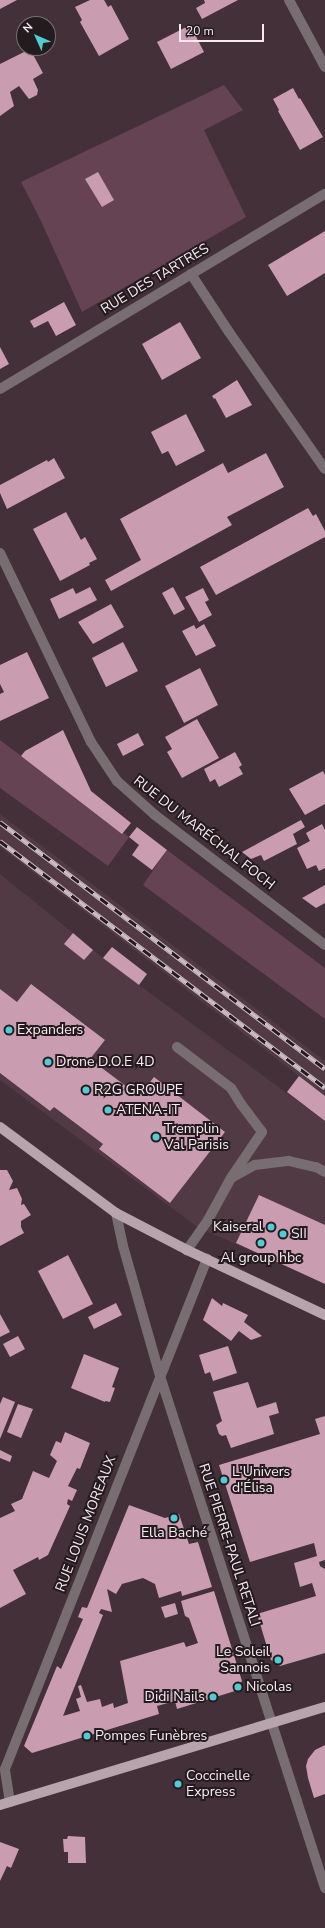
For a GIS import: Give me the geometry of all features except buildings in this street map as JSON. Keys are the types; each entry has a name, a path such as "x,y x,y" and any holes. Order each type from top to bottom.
{"main road":[{"path":"0,1127 116,1213 187,1250 325,1315"},
{"path":"5,1804 325,1706"}],"street":[{"path":"289,0 325,67"},
{"name":"RUE DES TARTRES","path":"0,389 325,194"},
{"path":"191,274 229,332 325,469"},
{"name":"RUE DU MARÉCHAL FOCH","path":"0,553 91,742 117,780 155,815 325,945"},
{"path":"177,1046 231,1088 262,1132 231,1178 208,1220 187,1250"},
{"path":"231,1178 255,1165 289,1162 316,1167 325,1172"},
{"name":"RUE PIERRE-PAUL RETALI","path":"116,1213 123,1246 160,1376 325,1888"},
{"name":"RUE LOUIS MOREAUX","path":"5,1804 5,1769 206,1259"}],"shaded area":[{"path":"224,85 243,110 204,130 246,217 82,312 40,219 21,182"},
{"path":"0,740 129,837 108,866 0,788"},
{"path":"0,814 325,1061 325,1096 0,847"},
{"path":"167,850 325,968 325,1019 143,885"},
{"path":"0,874 73,933 64,944 84,960 93,950 325,1121 325,1284 196,1226 0,1080"}],"railway":[{"path":"0,822 325,1069"},
{"path":"0,841 325,1088"}],"place":[{"name":"Expanders","path":"9,1030"},
{"name":"Drone D.O.E 4D","path":"48,1062"},
{"name":"R2G GROUPE","path":"86,1090"},
{"name":"ATENA-IT","path":"108,1110"},
{"name":"Tremplin Val Parisis","path":"156,1137"},
{"name":"Kaiseral","path":"271,1227"},
{"name":"SII","path":"283,1234"},
{"name":"Al group hbc","path":"261,1243"},
{"name":"L'Univers d'Élisa","path":"224,1480"},
{"name":"Ella Baché","path":"174,1518"},
{"name":"Le Soleil Sannois","path":"278,1660"},
{"name":"Nicolas","path":"238,1687"},
{"name":"Didi Nails","path":"213,1697"},
{"name":"Pompes Funèbres","path":"87,1736"},
{"name":"Coccinelle Express","path":"178,1784"}]}
